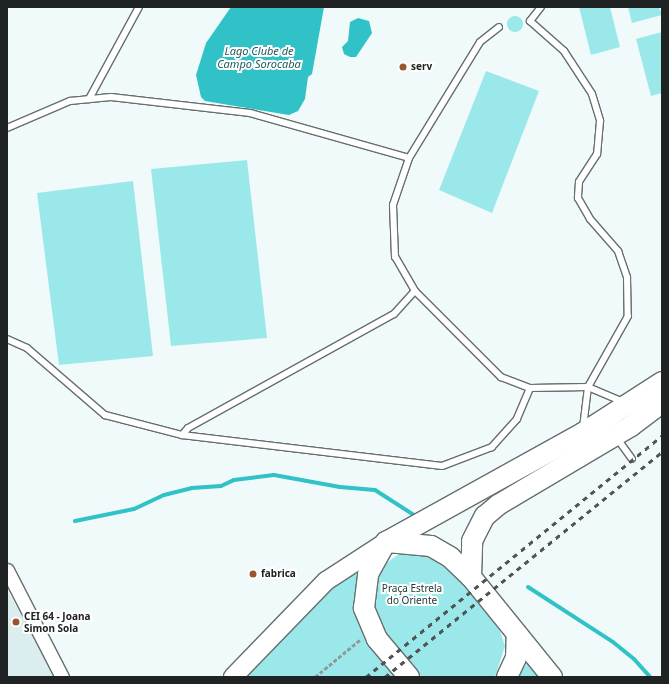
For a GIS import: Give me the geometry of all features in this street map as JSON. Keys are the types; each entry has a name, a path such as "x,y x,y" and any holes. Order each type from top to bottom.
{"main road":[{"path":"232,677 326,581 386,542 583,434 662,382"},
{"path":"471,577 472,541 485,516 498,505 615,436 662,403"},
{"path":"386,542 416,544 438,549 460,565 552,677"},
{"path":"386,542 372,564 365,585 364,608 371,630 409,677"},
{"path":"507,677 516,658 517,634"}],"street":[{"path":"7,570 62,677"}],"lane":[{"path":"89,99 139,7"},
{"path":"541,7 530,21 564,51 592,94 600,122 597,154 579,182 578,198 590,219 618,251 627,278 628,316 588,387 583,434"},
{"path":"499,27 480,42 409,158 393,205 395,257 414,291 501,377 530,388 588,387 630,404"},
{"path":"7,128 70,101 111,98 250,114 409,158"},
{"path":"182,435 188,428 394,314 414,291"},
{"path":"7,339 27,348 105,415 182,435 442,466 492,447 516,419 530,388"},
{"path":"615,436 632,459"}],"path":[{"path":"315,677 371,630"}],"shaded area":[{"name":"CEI 64 - Joana Simon Sola","path":"7,590 37,643 55,677 7,677"}],"green space":[{"path":"579,7 610,7 620,47 591,55"},
{"path":"628,7 659,7 662,15 632,23"},
{"path":"515,16 522,21 523,24 518,31 515,32 508,27 507,24 512,17"},
{"path":"662,32 662,93 651,96 636,39"},
{"path":"486,71 539,91 492,213 439,190"},
{"path":"247,160 267,338 171,346 151,169"},
{"path":"133,181 153,356 59,365 37,193"},
{"name":"Praça Estrela do Oriente","path":"418,553 433,556 459,573 500,631 505,646 495,677 422,677 387,641 370,600 381,567 399,554"},
{"path":"363,563 356,585 358,619 363,633 397,677 242,677 340,579"},
{"path":"528,661 541,677 518,677"}],"water":[{"name":"Lago Clube de Campo Sorocaba","path":"231,7 324,7 312,74 308,77 305,99 298,111 289,115 205,101 201,97 196,75 206,43"},
{"path":"358,18 369,21 372,33 356,57 350,57 344,54 342,47 348,41 350,22"}],"waterway":[{"path":"75,521 134,509 164,495 192,488 221,486 234,480 274,475 340,487 375,490 414,515"},
{"path":"528,587 613,642 634,659 650,677"}],"railway":[{"path":"366,677 662,436"},
{"path":"385,677 662,452"}],"place":[{"name":"serv","path":"403,67"},
{"name":"fabrica","path":"253,574"},
{"name":"CEI 64 - Joana Simon Sola","path":"16,622"}]}
